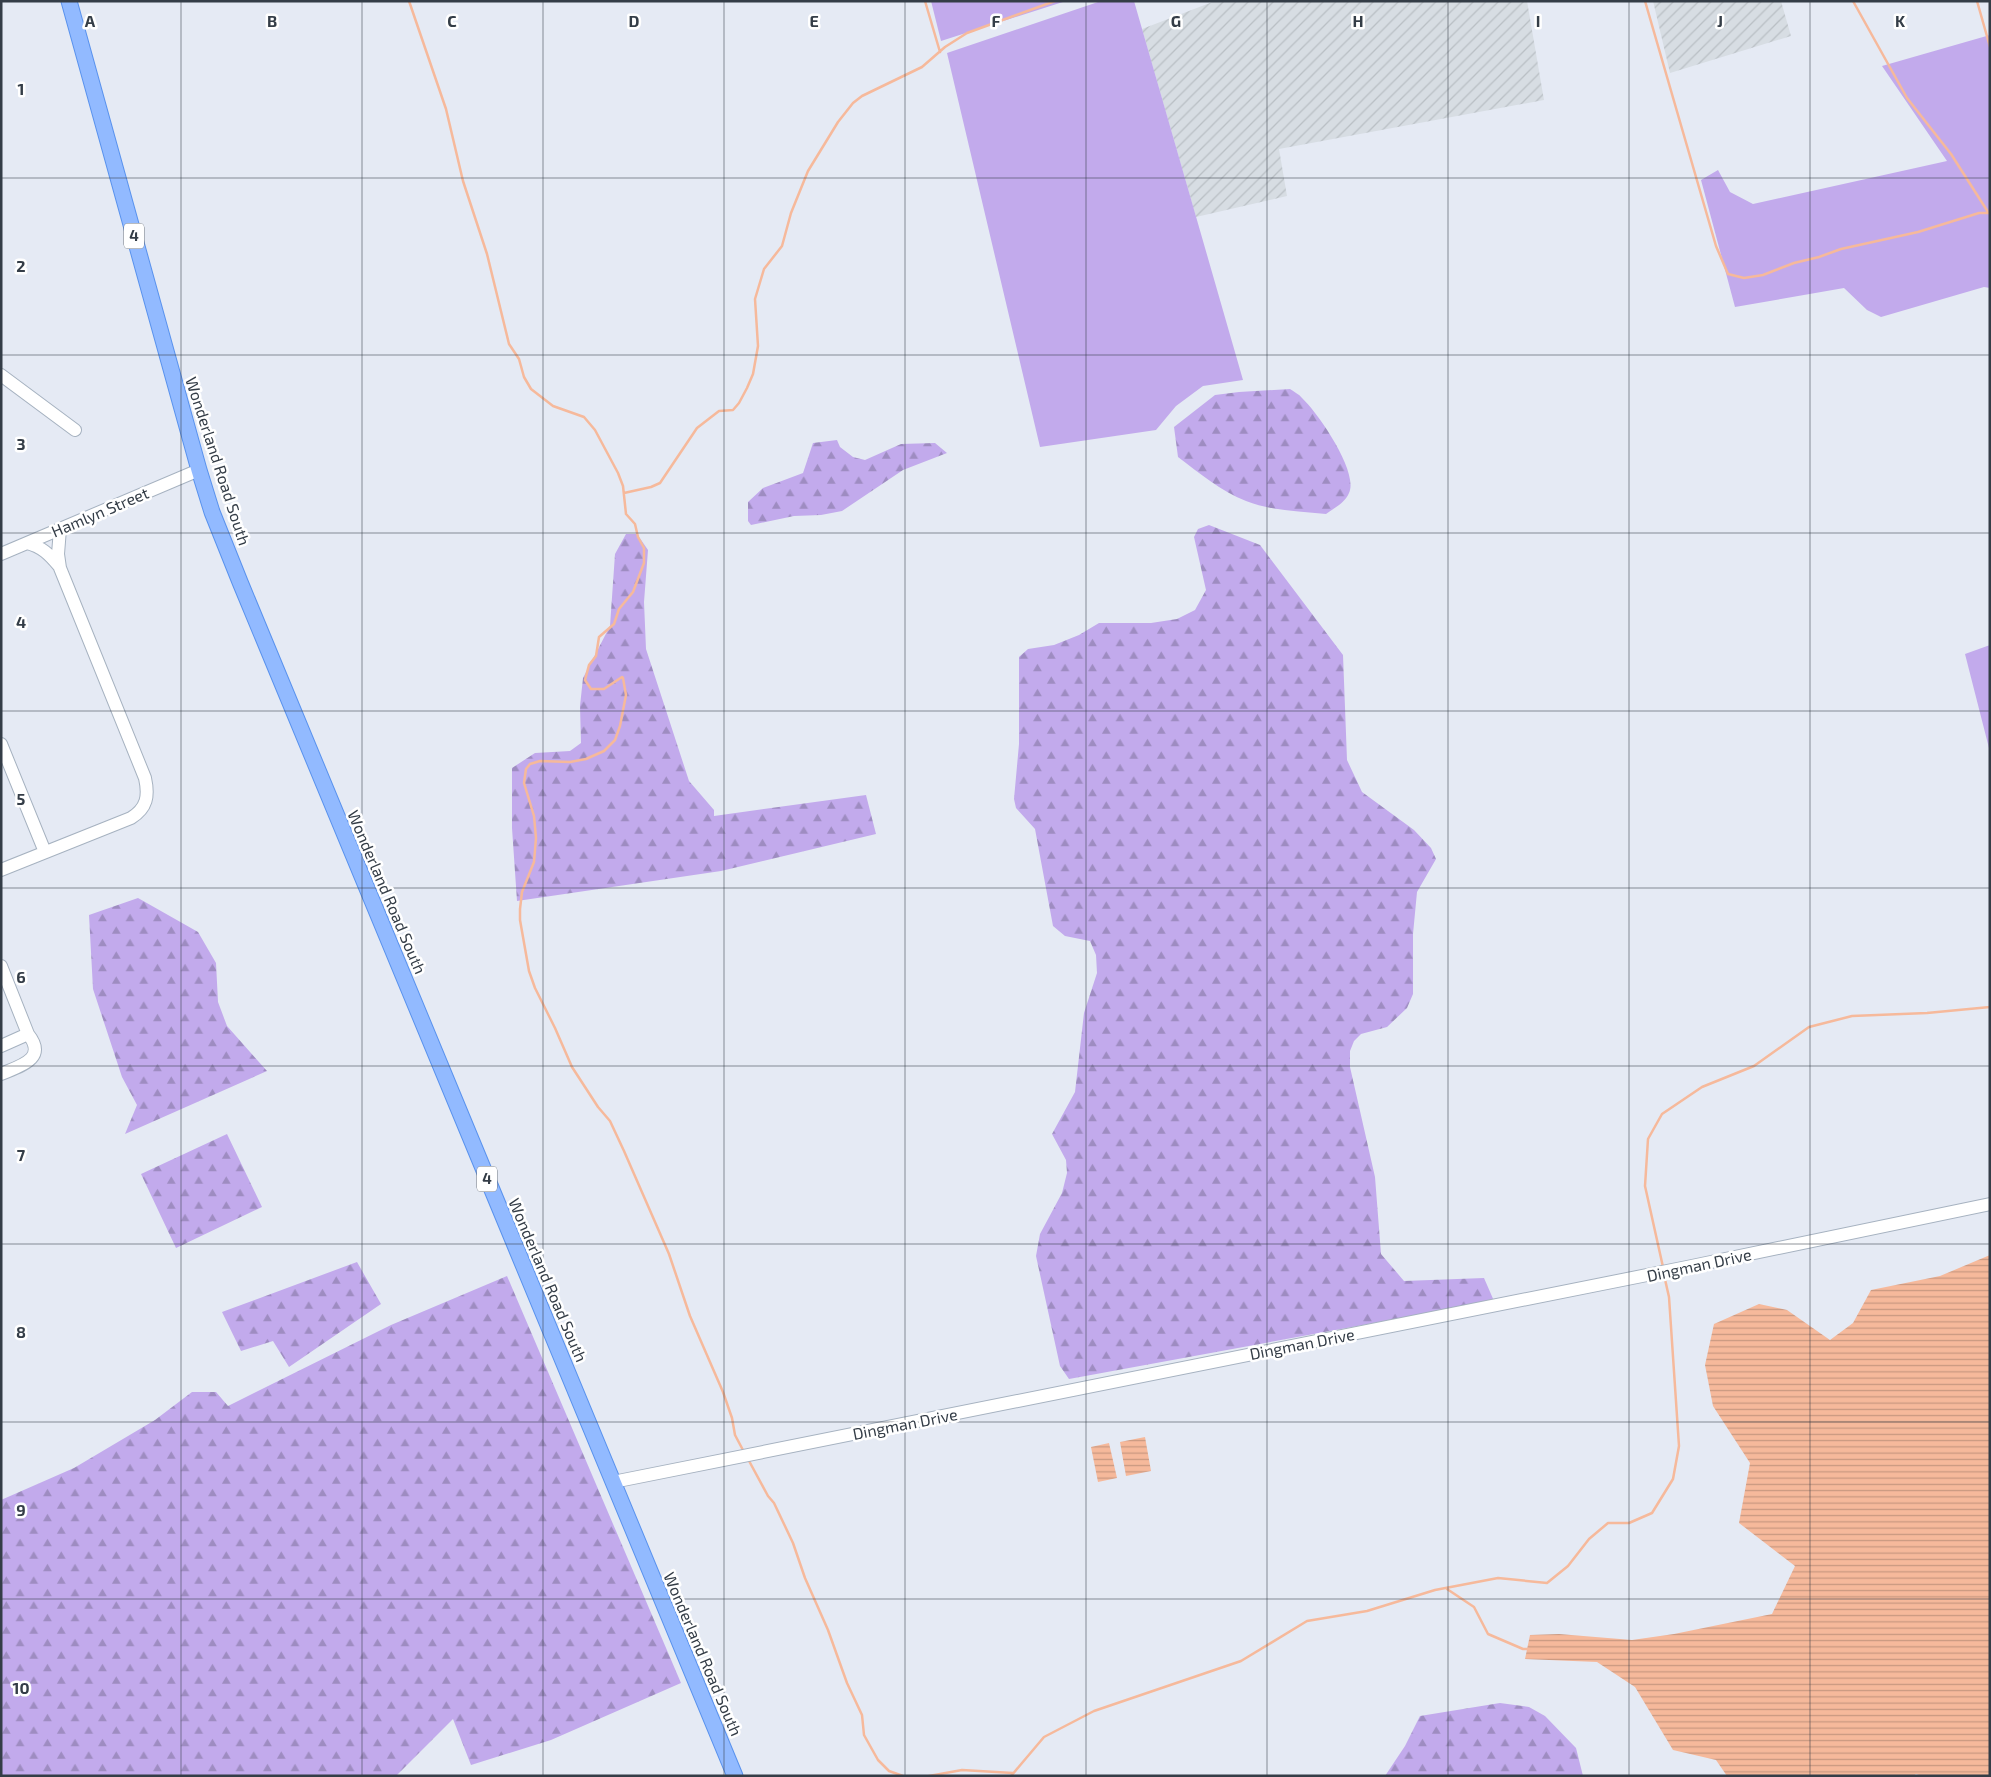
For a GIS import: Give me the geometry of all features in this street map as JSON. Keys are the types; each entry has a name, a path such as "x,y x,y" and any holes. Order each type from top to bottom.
{"main road":[{"name":"Wonderland Road South","path":"69,1 212,512 735,1776"}],"street":[{"path":"1,375 75,430"},
{"name":"Hamlyn Street","path":"1,554 199,470"},
{"path":"1,870 131,818 139,813 147,798 145,778 60,568 58,554 60,529"},
{"path":"27,543 39,546 46,551 60,568"},
{"path":"1,744 45,852"},
{"path":"1,966 28,1034 35,1045 34,1057 28,1062 1,1074"},
{"path":"1,1046 28,1034"},
{"name":"Dingman Drive","path":"613,1482 1687,1267 1990,1204"}],"shaded area":[{"path":"1215,1 1527,1 1544,100 1279,149 1287,196 1196,217 1142,29"},
{"path":"1653,1 1781,1 1791,36 1670,73"},
{"path":"1990,1255 1990,1776 1922,1776 1916,1774 1913,1776 1727,1776 1716,1760 1673,1750 1635,1687 1597,1662 1525,1659 1530,1635 1559,1634 1632,1640 1674,1634 1772,1614 1795,1566 1739,1523 1750,1463 1713,1406 1705,1365 1714,1324 1759,1304 1787,1310 1830,1340 1853,1323 1871,1290 1940,1276"},
{"path":"1145,1437 1151,1471 1126,1476 1120,1442"},
{"path":"1109,1443 1117,1478 1098,1482 1091,1447"}],"green space":[{"path":"931,1 1066,1 941,41"},
{"path":"1101,1 1134,1 1243,380 1203,386 1176,406 1156,430 1040,447 947,53"},
{"path":"1990,35 1990,288 1984,287 1881,317 1867,310 1844,288 1735,307 1701,180 1718,170 1730,192 1753,204 1947,161 1882,66"},
{"path":"1290,389 1301,397 1318,416 1335,443 1348,471 1351,484 1347,497 1326,514 1275,509 1246,501 1219,487 1178,457 1174,427 1215,395"},
{"path":"837,440 840,447 853,457 865,460 901,444 935,443 947,453 903,470 842,511 821,515 794,516 751,525 748,521 748,502 763,488 803,473 813,443"},
{"path":"1209,525 1260,545 1343,655 1347,760 1362,792 1414,830 1431,848 1436,859 1417,892 1413,934 1413,994 1407,1008 1387,1027 1361,1034 1354,1041 1350,1051 1350,1067 1375,1177 1381,1254 1404,1281 1484,1278 1494,1301 1069,1379 1060,1366 1036,1256 1040,1234 1062,1193 1067,1173 1066,1160 1052,1134 1075,1092 1084,1013 1097,973 1096,955 1090,941 1065,936 1053,926 1035,829 1016,808 1014,799 1019,744 1019,657 1028,649 1054,645 1079,635 1099,623 1151,623 1177,619 1195,610 1206,590 1194,537 1198,529"},
{"path":"626,534 637,534 648,550 644,602 646,649 689,781 714,810 714,816 866,795 876,834 721,871 517,901 512,828 512,768 535,753 570,751 581,743 580,706 583,678 610,626 615,554"},
{"path":"1990,645 1990,752 1965,654"},
{"path":"138,898 198,932 216,963 218,1002 227,1026 267,1071 125,1134 137,1105 122,1077 93,989 89,915"},
{"path":"227,1134 262,1207 176,1248 141,1174"},
{"path":"357,1262 381,1304 289,1367 273,1341 241,1351 222,1312"},
{"path":"507,1276 681,1683 551,1740 471,1765 453,1719 396,1776 1,1776 1,1500 74,1468 155,1420 192,1392 216,1392 228,1406 391,1325"},
{"path":"1500,1703 1529,1707 1545,1716 1576,1748 1583,1776 1385,1776 1405,1746 1420,1716"}],"waterway":[{"path":"409,1 446,109 463,181 487,254 509,344 519,359 524,377 531,389 553,406 584,417 595,430 618,473 623,486 626,514 635,524 638,537 644,548 644,563 633,592 619,609 614,624 599,637 596,656 589,665 585,680 591,689 604,689 623,678 626,695 620,726 615,740 604,751 586,759 570,762 540,761 530,764 526,769 524,783 534,816 536,838 534,862 522,892 520,920 529,971 535,988 572,1067 598,1107 610,1121 624,1151 669,1254 690,1316 723,1392 732,1418 735,1435 744,1452"},
{"path":"925,1 940,52"},
{"path":"624,493 660,483 697,428 719,411 733,410 739,403 753,374 758,346 755,299 764,269 782,246 791,213 808,171 838,122 853,103 862,96 922,67 945,47 967,33 1055,1"},
{"path":"1645,1 1716,246 1728,274 1744,278 1763,275 1794,263 1841,249 1918,232 1979,213 1990,213"},
{"path":"1853,1 1907,98 1951,154 1988,212"},
{"path":"1977,1 1990,47"},
{"path":"1663,1267 1645,1186 1648,1139 1662,1114 1702,1087 1754,1066 1809,1027 1852,1016 1927,1013 1990,1007"},
{"path":"1011,1776 1044,1737 1094,1711 1241,1661 1307,1621 1367,1611 1435,1590 1498,1578 1547,1583 1568,1566 1589,1539 1608,1523 1629,1523 1652,1513 1673,1479 1679,1446 1669,1297 1664,1275"},
{"path":"748,1459 768,1496 774,1503 793,1543 847,1683 862,1715 864,1735 878,1760 889,1771 903,1776"},
{"path":"1447,1589 1474,1607 1488,1634 1523,1649 1529,1649"},
{"path":"929,1776 962,1770 1013,1773"}]}
